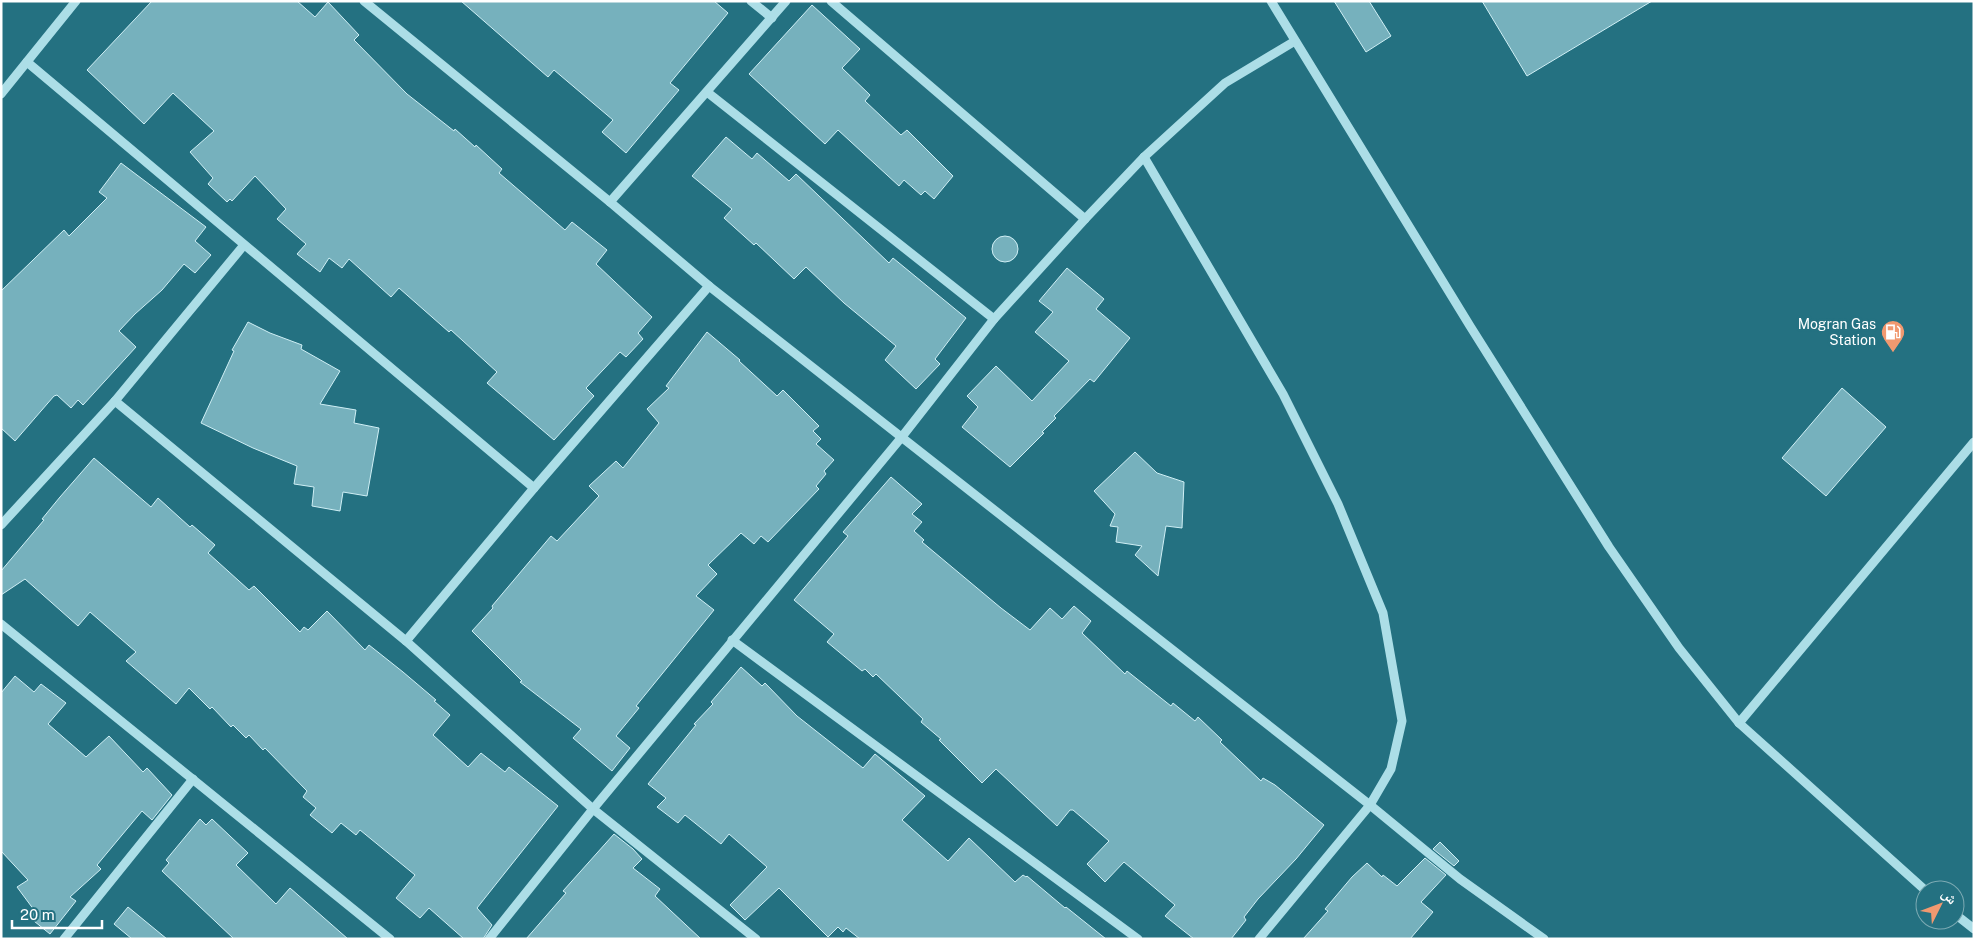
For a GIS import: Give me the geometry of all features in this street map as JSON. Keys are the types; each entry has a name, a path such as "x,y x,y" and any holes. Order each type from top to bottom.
{"street":[{"path":"1,94 76,1"},
{"path":"364,1 610,202 709,286 1370,805 1460,879 1544,939"},
{"path":"751,1 772,18"},
{"path":"610,202 786,1"},
{"path":"831,1 1084,219"},
{"path":"1271,1 1465,318 1610,547 1679,648 1740,724 1915,881"},
{"path":"489,939 593,809 901,438 994,319 1084,219 1144,157 1225,83 1295,41"},
{"path":"27,62 534,488"},
{"path":"706,92 994,319"},
{"path":"1144,157 1283,394 1338,504 1383,613 1402,721 1391,769 1370,805 1258,939"},
{"path":"1,525 115,400 244,245"},
{"path":"406,641 534,488 709,286"},
{"path":"115,400 406,641 593,809 756,939"},
{"path":"1740,724 1974,442"},
{"path":"1,624 390,939"},
{"path":"732,640 1138,939"},
{"path":"64,939 193,779"}],"building":[{"path":"152,1 297,1 315,17 328,2 359,35 354,40 407,94 454,131 455,129 475,147 476,145 502,169 499,173 565,230 572,222 607,250 596,264 652,317 638,333 643,339 626,357 620,352 586,388 594,396 554,440 487,383 497,372 451,330 449,332 399,288 391,297 349,259 342,268 329,258 320,272 297,254 306,244 277,219 286,209 255,176 232,201 230,199 227,202 208,184 213,178 190,152 214,131 173,93 144,124 87,70"},
{"path":"461,1 714,1 728,13 670,83 679,90 626,153 602,132 613,120 554,70 548,77"},
{"path":"1334,1 1369,1 1391,36 1366,52"},
{"path":"1482,1 1652,1 1527,76"},
{"path":"812,5 860,49 842,68 870,95 865,101 901,135 907,130 953,176 934,199 925,191 921,195 904,180 899,186 838,130 825,144 749,74"},
{"path":"726,137 752,159 757,153 789,181 796,174 889,263 893,258 966,318 935,359 940,364 916,389 885,360 896,346 844,303 806,267 794,279 756,243 754,245 724,218 732,209 692,176"},
{"path":"121,163 206,227 195,241 211,255 195,273 184,264 162,290 119,331 136,347 83,405 78,400 71,408 57,395 54,396 15,441 1,428 1,291 64,230 69,236 107,198 99,192"},
{"path":"1005,236 1014,240 1018,249 1014,258 1005,262 996,258 992,249 996,240"},
{"path":"1067,268 1104,299 1096,309 1130,338 1094,382 1090,379 1054,416 1056,418 1042,432 1044,433 1010,467 962,427 978,407 967,396 996,366 1032,401 1069,361 1035,332 1053,312 1039,301"},
{"path":"248,322 302,345 301,349 340,371 320,404 356,410 354,423 379,428 367,496 343,492 340,511 312,506 314,487 294,484 297,466 253,448 201,423 234,351 232,350"},
{"path":"707,332 740,360 777,396 783,390 819,426 813,431 821,439 816,444 834,460 824,471 826,474 816,486 819,489 768,542 761,536 754,544 741,533 708,565 717,574 696,596 714,610 636,706 639,708 616,736 630,748 612,771 573,738 581,729 520,682 522,681 472,631 551,536 557,541 599,496 589,486 616,461 623,468 659,423 647,409 669,388 666,386"},
{"path":"1842,388 1886,427 1826,496 1782,458"},
{"path":"1135,452 1157,473 1184,482 1182,528 1166,526 1158,576 1135,555 1142,546 1116,542 1118,527 1110,526 1115,514 1094,491"},
{"path":"94,458 151,507 158,498 190,527 192,525 215,545 208,553 249,590 254,586 300,632 304,627 308,630 327,611 365,650 369,645 403,672 436,700 434,701 450,715 433,735 468,767 481,753 505,772 509,767 558,806 477,908 492,925 483,939 464,939 429,908 420,918 396,898 415,875 360,830 356,835 341,823 332,833 310,815 316,808 303,797 307,791 265,748 263,750 249,735 246,738 233,725 231,727 212,707 210,709 189,688 176,704 126,661 136,652 90,612 78,626 25,579 1,595 1,571"},
{"path":"891,477 922,504 912,514 922,522 914,531 924,540 922,542 1001,608 1030,630 1050,608 1062,619 1074,606 1091,621 1082,633 1125,674 1127,671 1171,706 1173,703 1195,721 1198,717 1222,740 1220,742 1261,781 1263,778 1275,785 1324,825 1296,859 1258,899 1244,917 1246,920 1231,939 1194,939 1165,916 1175,905 1124,862 1105,882 1087,864 1109,841 1073,810 1070,810 1057,826 996,769 982,783 939,740 941,739 921,722 923,719 876,674 873,677 865,669 862,671 827,642 834,634 794,600 848,536 843,532"},
{"path":"741,667 762,686 765,683 797,716 863,768 875,754 925,796 902,820 948,861 969,838 1015,882 1023,875 1027,876 1106,939 860,939 846,928 843,932 838,927 828,937 779,888 745,920 730,905 767,867 729,834 721,844 685,815 678,823 657,807 666,798 648,784 696,725 694,724 713,704 711,702"},
{"path":"15,676 34,692 41,684 66,703 48,724 86,757 109,736 143,772 147,768 172,795 152,820 142,811 97,865 101,869 70,897 76,901 50,934 29,917 34,910 17,887 28,880 1,851 1,693"},
{"path":"200,819 206,825 212,819 248,853 236,865 276,904 290,888 348,939 234,939 162,871 169,863 166,860"},
{"path":"614,834 642,859 633,868 660,889 655,896 701,939 526,939 566,893 563,891"},
{"path":"1440,842 1459,861 1454,866 1433,849"},
{"path":"1425,858 1446,875 1421,902 1433,912 1410,939 1303,939 1328,911 1325,909 1352,877 1367,863 1382,877 1383,875 1397,886"},
{"path":"128,907 167,939 132,939 114,924"}],"place":[{"name":"Mogran Gas Station","path":"1893,353"}]}
